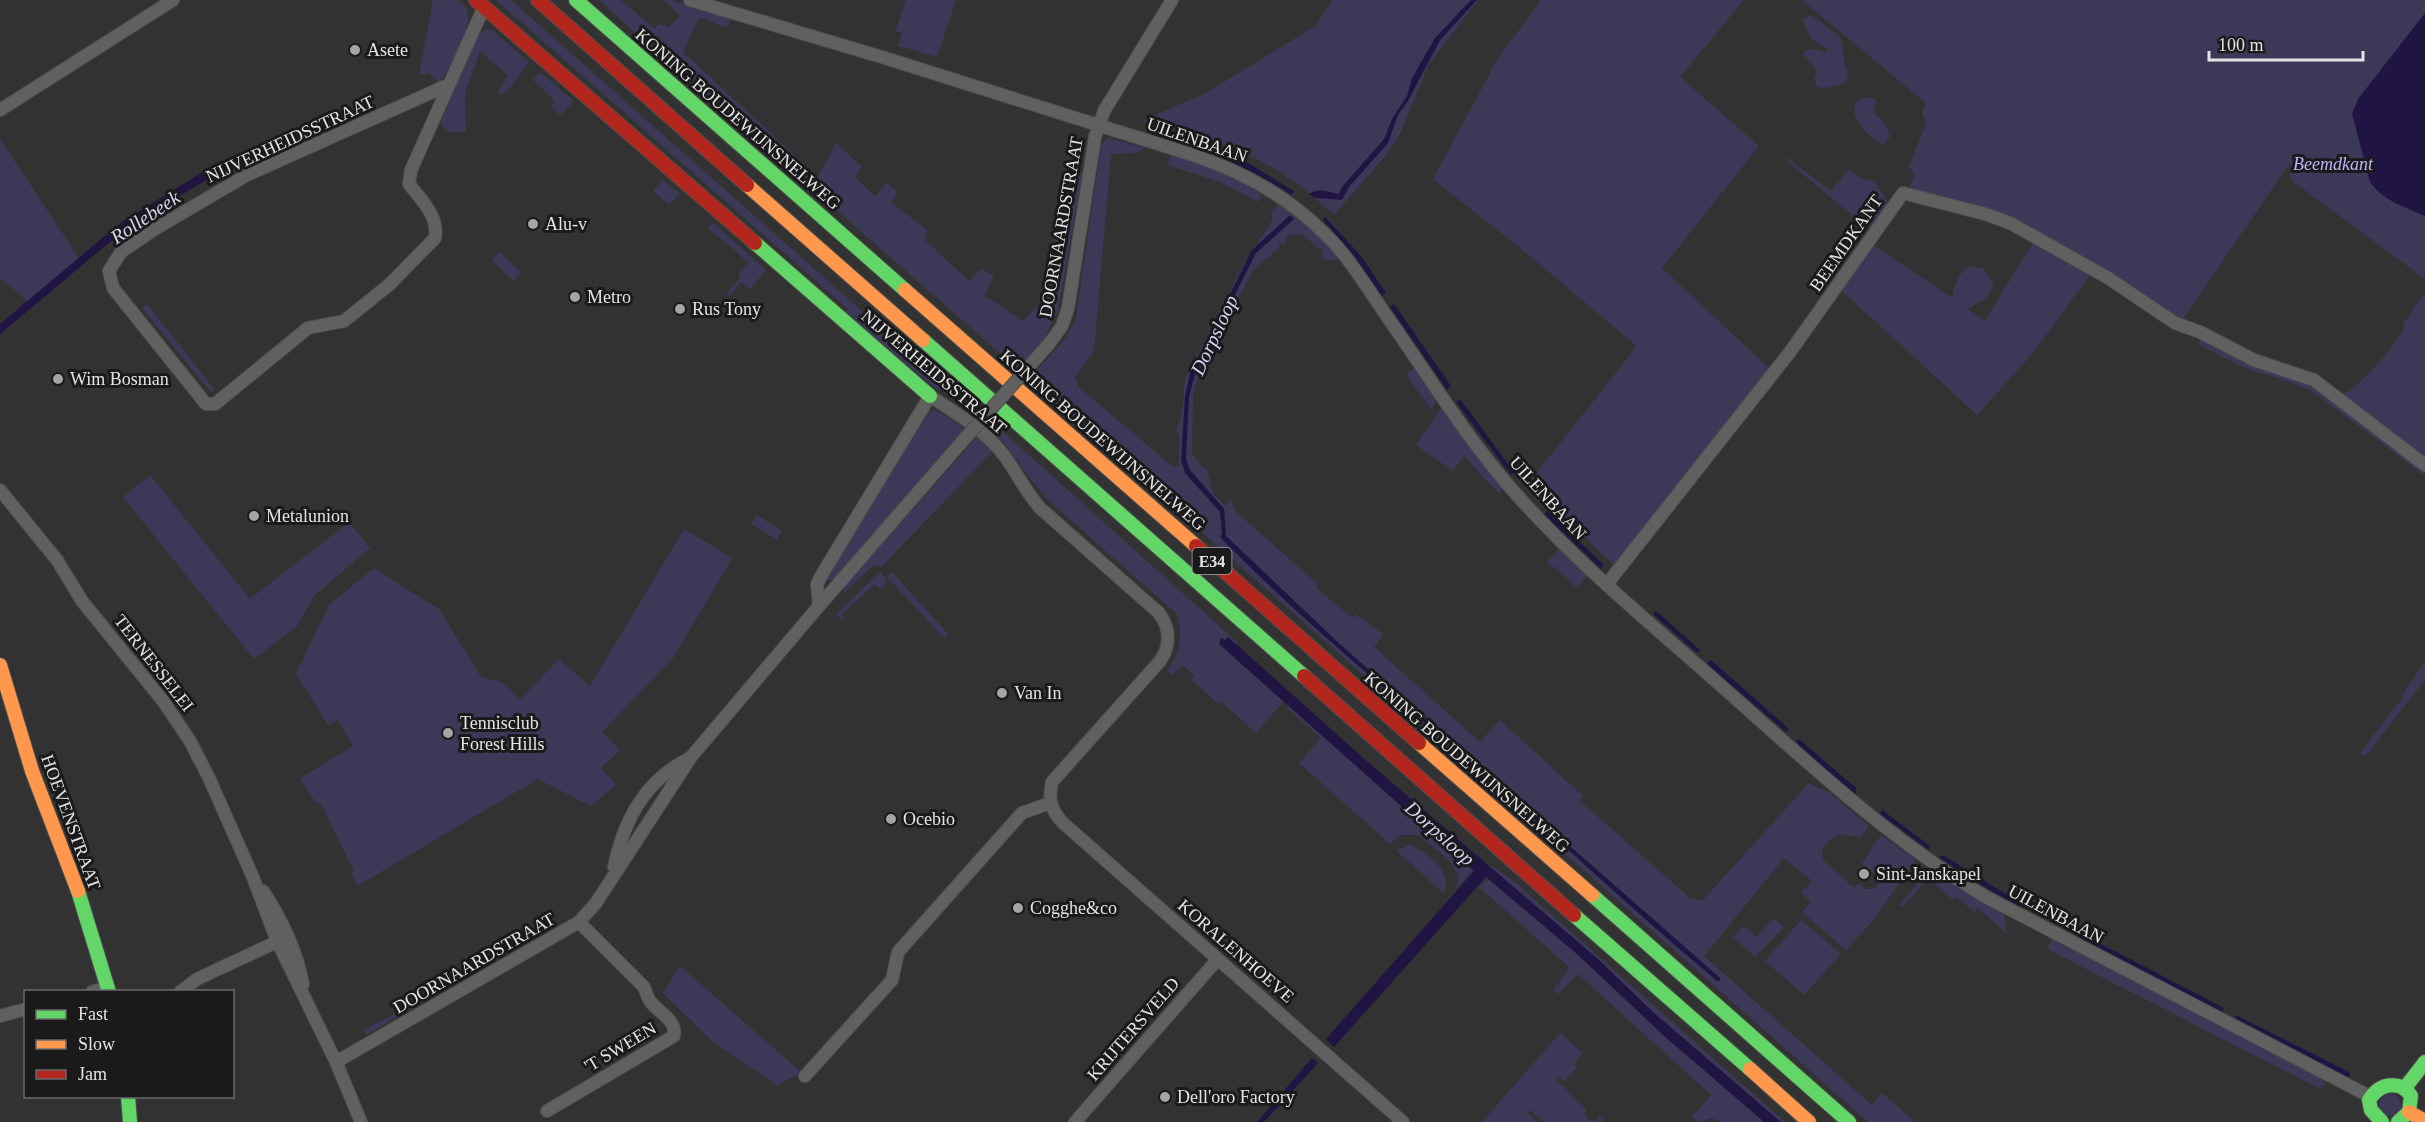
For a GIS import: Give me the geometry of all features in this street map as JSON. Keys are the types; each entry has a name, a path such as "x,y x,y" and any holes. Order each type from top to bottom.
{"main road":[{"name":"E34","path":"538,0 1809,1122"},
{"name":"KONING BOUDEWIJNSNELWEG","path":"576,0 1849,1122"},
{"name":"NIJVERHEIDSSTRAAT","path":"480,4 930,396"},
{"name":"HOEVENSTRAAT","path":"0,665 43,800 56,827 95,943 108,989"},
{"path":"2404,1089 2425,1062"},
{"path":"2374,1120 2370,1106 2375,1090 2384,1084 2398,1084 2411,1100 2409,1112 2398,1122"},
{"path":"128,1098 130,1122"},
{"path":"2409,1112 2425,1120"}],"street":[{"path":"0,110 173,0"},
{"name":"UILENBAAN","path":"690,0 1199,156 1234,170 1272,191 1304,214 1327,235 1355,270 1463,426 1510,487 1566,547 1855,803 1941,869 2018,915 2371,1097"},
{"name":"DOORNAARDSTRAAT","path":"336,1062 579,922 596,903 612,875 691,757 819,606 1049,344 1062,326 1068,308 1098,125 1104,111 1172,0"},
{"name":"NIJVERHEIDSSTRAAT","path":"448,85 247,175 155,229 121,252 109,272 113,288 206,404 215,404 308,327 344,321 390,284 435,238 437,228 433,216 409,184 411,170 448,85 480,4"},
{"name":"BEEMDKANT","path":"1607,584 1790,352 1903,193 2004,221 2108,278 2175,323 2200,332 2254,360 2314,380 2425,465"},
{"path":"819,606 817,584 821,576 930,396"},
{"name":"NIJVERHEIDSSTRAAT","path":"930,396 970,422 996,446 1026,492 1040,508 1159,613 1168,632 1164,654 1052,782 1050,803"},
{"name":"TERNESSELEI","path":"0,490 57,560 82,601 177,721 209,778 252,875 277,941 336,1062 361,1122"},
{"name":"DOORNAARDSTRAAT","path":"612,875 621,837 642,797 673,766 691,757"},
{"path":"805,1076 892,980 898,952 1022,813 1050,803"},
{"name":"KORALENHOEVE","path":"1050,803 1054,814 1062,824 1404,1122"},
{"name":"TERNESSELEI","path":"252,875 280,916 290,936 298,959 306,998"},
{"name":"'T SWEEN","path":"547,1112 674,1036 675,1030 667,1018 649,1000 644,987 579,922"},
{"path":"183,990 197,979 290,936"},
{"name":"KRIJTERSVELD","path":"1075,1122 1218,959"},
{"path":"0,1016 24,1010"}],"green space":[{"path":"433,0 458,0 468,13 466,31 458,51 438,83 429,73 419,75"},
{"path":"496,0 511,0 924,366 926,364 979,410 976,414 930,384 845,313 848,309"},
{"path":"599,0 621,0 654,29 659,24 669,27 680,15 664,0 671,0 731,19 727,27 699,18 683,52 818,177 836,143 862,167 855,177 875,196 887,183 898,192 891,202 927,230 925,240 969,281 981,269 994,276 984,295 1022,321 1042,303 1063,194 1077,171 1082,174 1058,311 1044,339 1018,369"},
{"path":"906,0 956,0 937,57 898,46 902,32 895,32"},
{"path":"1333,0 1478,0 1428,66 1400,134 1387,154 1334,215 1295,182 1241,151 1182,131 1141,121 1208,92 1315,26"},
{"path":"1541,0 1744,0 1680,77 1759,146 1662,268 1772,371 1617,568 1565,518 1531,480 1637,346 1433,179 1497,60"},
{"name":"Beemdkant","path":"1802,0 2425,0 2425,279 2291,180 2289,164 2181,322 2010,219 1912,190 1910,186 1915,175 1909,167 1926,124 1922,113 1926,103"},
{"path":"1811,15 1840,36 1844,63 1848,72 1846,83 1824,88 1817,87 1814,78 1817,70 1803,55 1806,50 1814,49 1826,53 1827,48 1814,41 1807,29 1803,19"},
{"path":"491,29 529,62 509,89 500,95 498,93 507,75 480,51 465,93 466,132 448,132 441,122 477,37 485,30"},
{"path":"541,73 574,101 560,115 551,106 555,101 532,79"},
{"path":"1868,97 1876,99 1873,112 1884,123 1889,133 1890,137 1884,144 1877,141 1863,128 1855,113 1855,106 1859,101"},
{"path":"1109,138 1144,148 1137,153 1111,154 1094,351 1074,378 1080,388 1173,467 1179,465 1179,435 1176,432 1182,414 1185,379 1240,271 1273,219 1271,212 1278,205 1303,220 1338,257 1337,261 1324,260 1321,248 1314,246 1300,234 1286,236 1286,243 1279,244 1279,248 1272,253 1272,256 1266,258 1254,269 1199,371 1193,396 1192,453 1203,468 1207,469 1213,494 1226,506 1231,499 1234,510 1318,584 1316,588 1353,618 1356,614 1383,634 1374,647 1480,742 1500,720 1583,796 1580,801 1690,898 1703,900 1809,783 1829,792 1869,826 1861,837 1842,835 1832,838 1822,852 1823,860 1854,888 1859,883 1865,889 1874,889 1878,885 1877,876 1862,863 1881,835 1916,860 1870,924 1846,950 1802,912 1811,902 1801,893 1812,881 1784,858 1704,956 1872,1105 1882,1093 1915,1122 1868,1122 1029,379 1064,340 1076,319 1100,151 1102,143"},
{"path":"0,139 79,258 28,302 0,278"},
{"path":"1171,155 1206,165 1234,177 1246,183 1261,197 1258,202 1220,182 1167,165"},
{"path":"1786,157 1831,191 1849,169 1863,180 1874,181 1890,206 1872,227 1865,226 1793,166"},
{"path":"663,180 680,194 669,205 653,191"},
{"path":"713,223 766,270 750,289 741,282 729,296 726,294 749,263 708,228"},
{"path":"1872,244 1952,298 1957,280 1965,269 1969,266 1984,269 1994,284 1992,289 1980,302 1968,309 1985,321 2032,244 2090,275 2033,353 1977,415 1840,289"},
{"path":"499,252 521,272 514,281 492,261"},
{"path":"2422,296 2425,296 2425,461 2342,396 2361,381 2384,356 2405,328 2403,325"},
{"path":"147,304 215,390 210,391 142,308"},
{"path":"2202,338 2315,386 2425,471 2425,476 2312,391 2232,362 2198,344"},
{"path":"1415,367 1438,398 1431,409 1406,375"},
{"path":"1442,407 1502,488 1499,494 1464,456 1453,471 1416,445"},
{"path":"936,410 964,429 832,581 827,579 929,411"},
{"path":"991,421 1237,642 1236,645 1472,855 1509,877 1785,1122 1721,1122 1712,1118 1698,1122 1692,1117 1711,1095 1578,974 1559,994 1553,990 1570,968 1479,887 1487,879 1473,870 1455,891 1458,883 1457,874 1440,852 1418,835 1401,835 1390,844 1299,763 1321,738 1288,709 1288,704 1284,701 1256,733 1221,701 1218,704 1191,679 1194,675 1183,665 1172,675 1167,671 1180,644 1177,614 1047,499 988,426"},
{"path":"977,437 992,452 881,567 874,565 843,594 844,587"},
{"path":"150,475 250,599 349,522 370,548 314,596 297,626 254,659 123,497"},
{"path":"757,515 782,531 777,540 751,524"},
{"name":"Tennisclub Forest Hills","path":"684,529 732,558 674,657 602,732 620,750 601,768 616,785 591,806 538,779 357,886 351,873 354,871 320,802 316,803 300,778 353,746 338,720 328,725 296,674 329,605 374,568 440,610 481,677 502,682 520,700 559,659 590,686"},
{"path":"1559,549 1588,575 1577,588 1547,562"},
{"path":"880,572 888,581 880,589 875,584 841,615 845,619 843,621 836,614"},
{"path":"892,572 948,634 944,638 886,576"},
{"path":"2425,662 2425,680 2367,754 2361,753 2401,700"},
{"path":"1410,845 1424,852 1442,871 1446,879 1443,893 1396,850"},
{"path":"1931,871 2004,915 2007,934 1978,908 1974,912 1957,897 1953,900 1928,878 1902,907 1899,905"},
{"path":"1774,918 1784,927 1755,957 1733,937 1744,926 1756,937"},
{"path":"1801,920 1841,954 1804,995 1765,961"},
{"path":"2052,939 2322,1078 2326,1084 2318,1088 2049,950 2048,946"},
{"path":"680,966 802,1073 777,1085 713,1042 663,993"},
{"path":"415,1003 417,1006 366,1035 364,1030"},
{"path":"1560,1033 1583,1053 1574,1064 1577,1067 1564,1082 1560,1077 1557,1080 1586,1110 1585,1115 1589,1120 1596,1121 1600,1116 1604,1119 1601,1122 1544,1122 1530,1110 1527,1113 1537,1122 1482,1122"},
{"path":"2390,1094 2398,1097 2401,1105 2398,1113 2390,1116 2382,1113 2379,1105 2382,1097"}],"water":[{"path":"1471,0 1477,0 1440,40 1408,101 1398,115 1388,143 1349,187 1342,200 1315,198 1309,194 1320,190 1339,194 1342,187 1384,139 1393,117 1407,96 1412,78 1435,38"},
{"path":"2425,13 2425,216 2388,199 2375,189 2370,182 2352,114 2358,99"},
{"name":"Rollebeek","path":"305,130 307,135 229,166 123,231 0,334 0,324 125,220 206,170 241,153"},
{"path":"1153,130 1243,160 1294,191 1292,195 1225,160 1152,135 1150,133"},
{"name":"Dorpsloop","path":"1290,215 1294,219 1256,253 1195,374 1189,397 1186,459 1190,470 1224,509 1226,536 1342,646 1701,961 1720,978 1720,981 1717,981 1685,954 1466,758 1340,650 1220,537 1222,533 1220,512 1185,473 1181,460 1185,396 1190,374 1252,250"},
{"path":"1325,217 1362,257 1386,293 1382,296 1348,249 1323,220"},
{"path":"1394,304 1451,386 1447,390 1390,307"},
{"path":"1460,399 1514,472 1511,475 1456,402"},
{"path":"1547,511 1604,565 1601,569 1544,514"},
{"path":"1656,611 1700,650 1696,652 1653,614"},
{"name":"Dorpsloop","path":"1228,637 1369,763 1598,959 1653,1012 1781,1122 1764,1122 1663,1035 1578,955 1486,877 1334,1047 1326,1039 1474,871 1219,644 1221,638 1226,640"},
{"path":"1711,660 1789,729 1786,732 1714,670 1707,663"},
{"path":"1799,739 1856,788 1856,793 1854,794 1798,744 1796,741"},
{"path":"1882,810 1930,846 1929,850 1880,814"},
{"path":"1942,855 2022,904 2020,907 1969,878 1939,857"},
{"path":"2080,934 2224,1008 2222,1012 2088,943 2078,937"},
{"path":"2236,1015 2349,1072 2350,1075 2348,1077 2235,1018"},
{"path":"1312,1058 1318,1063 1264,1122 1257,1122"}],"traffic: fast":[{"path":"576,0 905,290"},
{"path":"755,243 930,396"},
{"path":"923,340 1304,676"},
{"path":"78,891 108,990"},
{"path":"1592,895 1849,1122"},
{"path":"1574,915 1750,1069"},
{"path":"2404,1089 2425,1062"},
{"path":"2382,1122 2371,1110 2369,1100 2376,1091 2389,1085 2405,1088 2411,1096 2409,1112 2398,1122"},
{"path":"128,1098 130,1122"}],"traffic: slow":[{"path":"747,185 923,340"},
{"path":"905,290 1196,546"},
{"path":"0,665 32,771 78,891"},
{"path":"1419,743 1592,895"},
{"path":"1750,1069 1809,1122"},
{"path":"2409,1112 2425,1121"}],"traffic: jam":[{"path":"476,0 755,243"},
{"path":"538,0 747,185"},
{"path":"1196,546 1419,743"},
{"path":"1304,676 1574,915"}],"place":[{"name":"Asete","path":"355,50"},
{"name":"Alu-v","path":"533,224"},
{"name":"Metro","path":"575,297"},
{"name":"Rus Tony","path":"680,309"},
{"name":"Wim Bosman","path":"58,379"},
{"name":"Metalunion","path":"254,516"},
{"name":"Van In","path":"1002,693"},
{"name":"Tennisclub Forest Hills","path":"448,733"},
{"name":"Ocebio","path":"891,819"},
{"name":"Sint-Janskapel","path":"1864,874"},
{"name":"Cogghe&co","path":"1018,908"},
{"name":"Dell'oro Factory","path":"1165,1097"}]}
